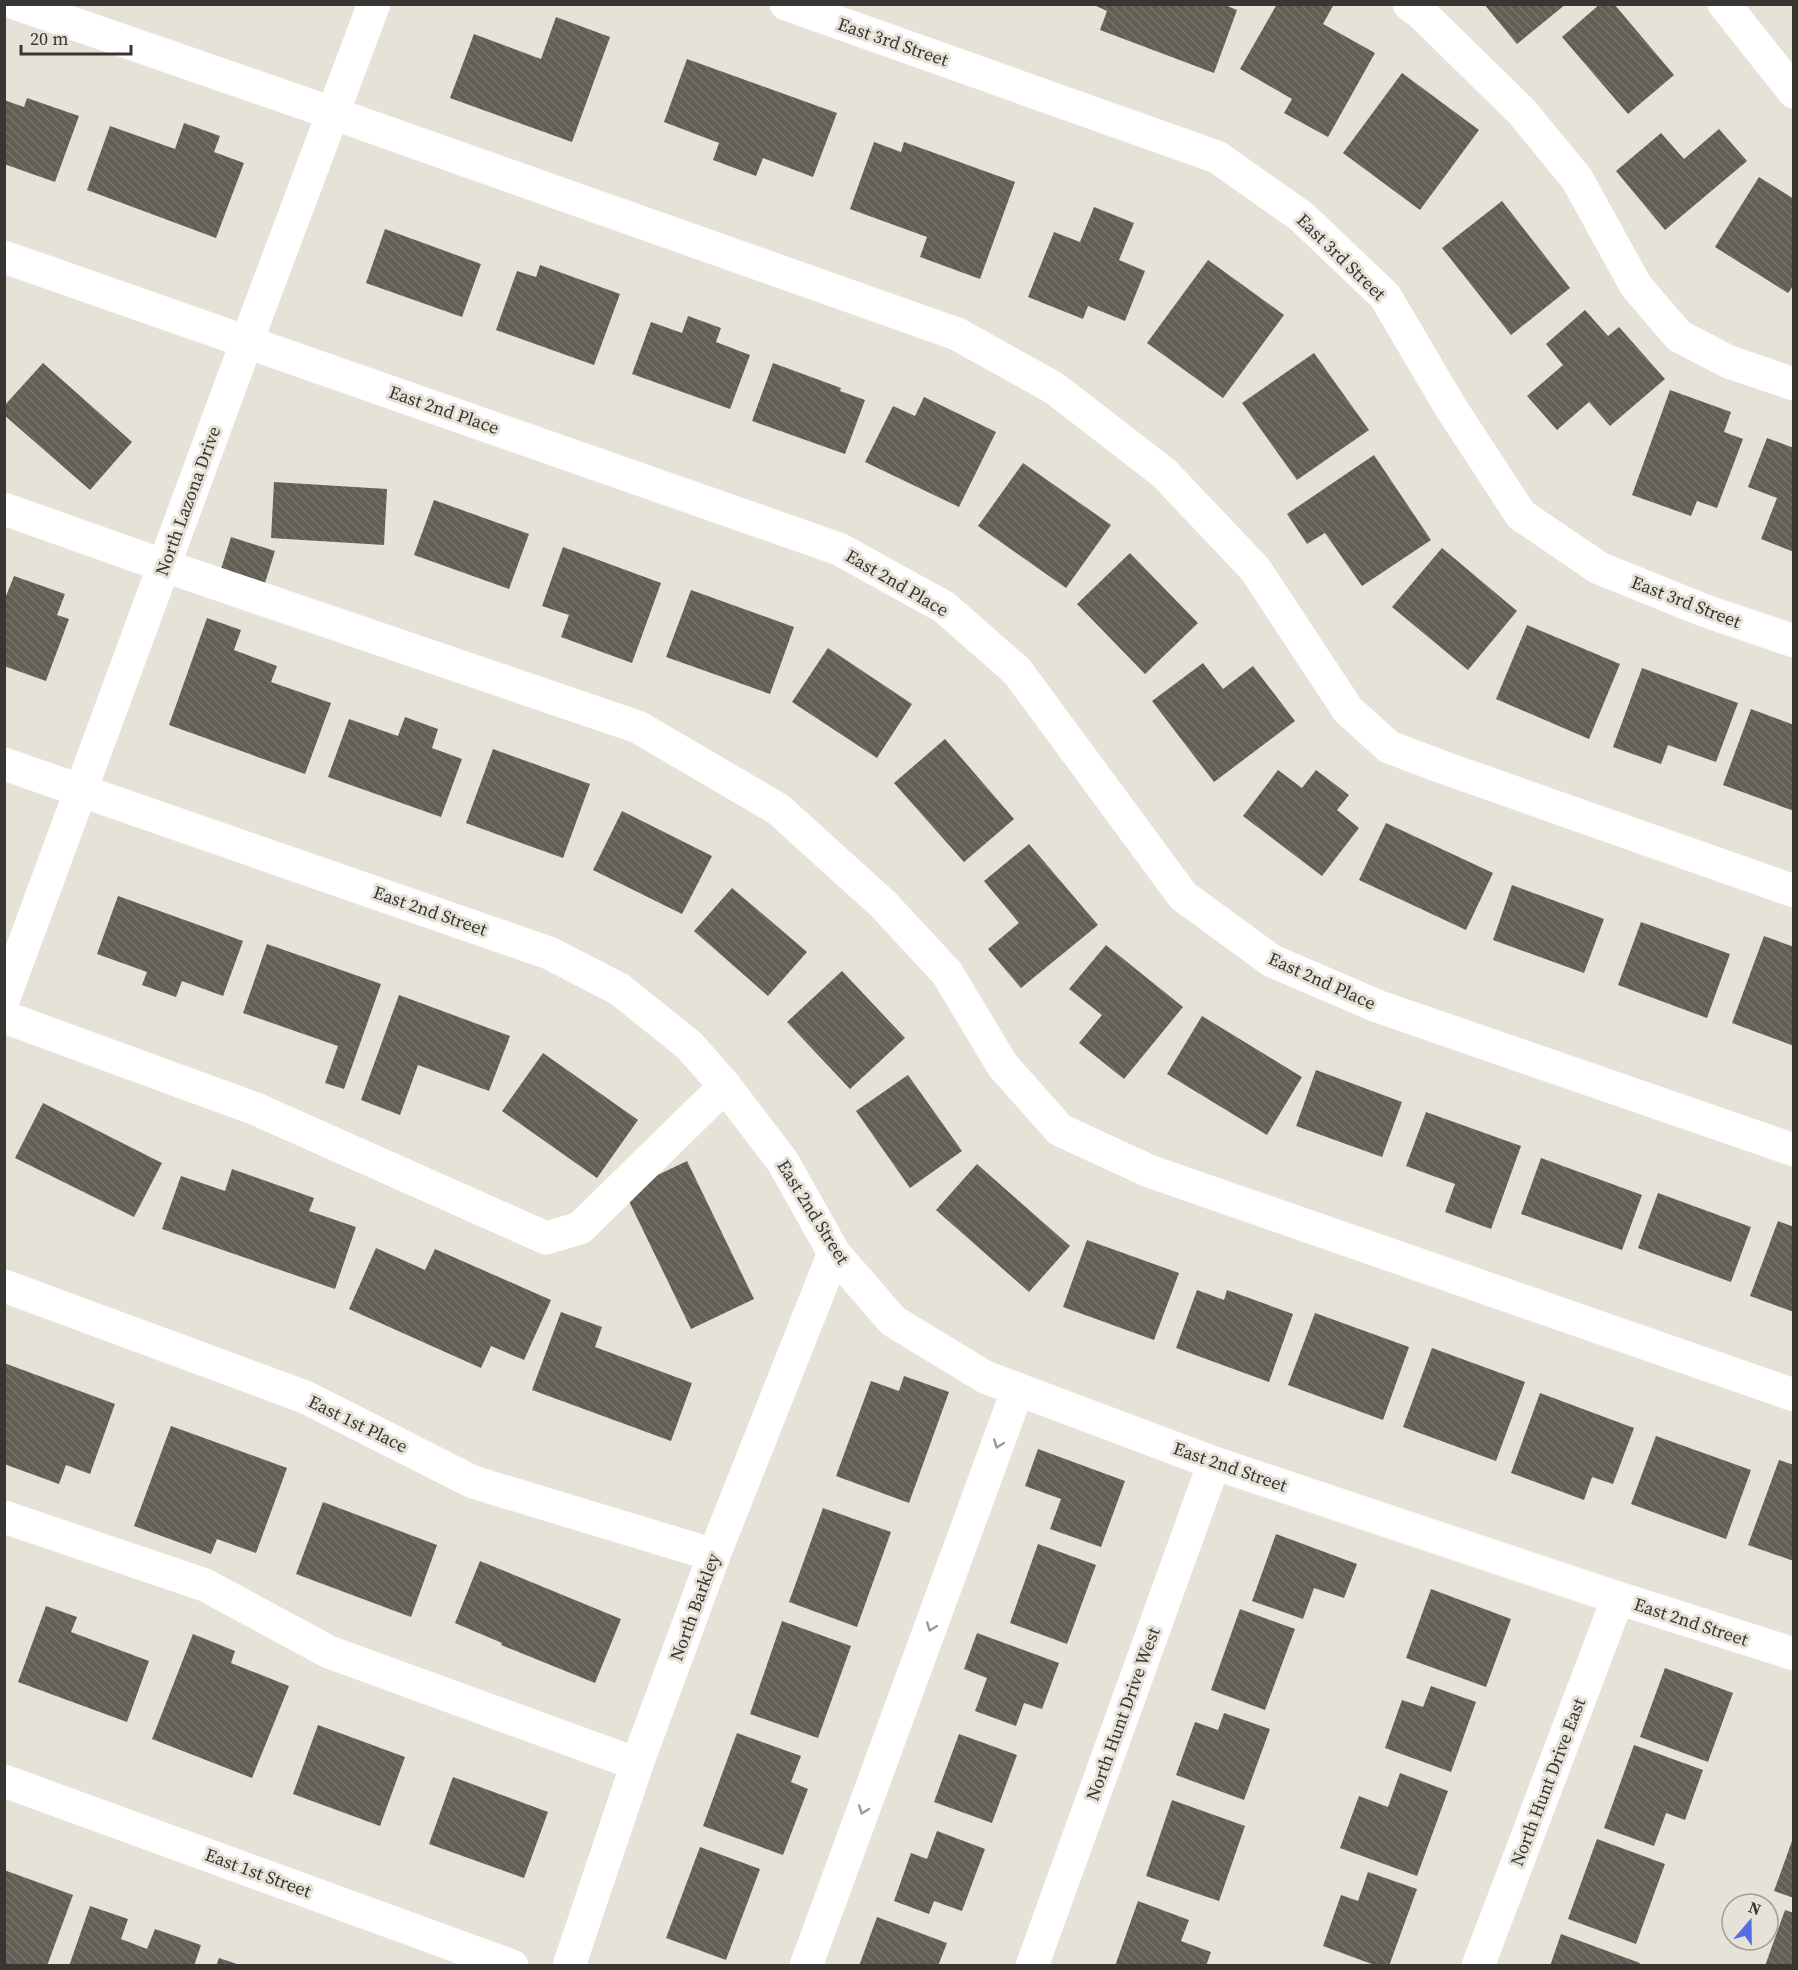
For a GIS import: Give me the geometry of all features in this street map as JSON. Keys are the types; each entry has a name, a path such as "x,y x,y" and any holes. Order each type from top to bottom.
{"street":[{"path":"18,4 957,334 1054,388 1164,473 1255,569 1348,710 1389,747 1794,891"},
{"name":"North Lazona Drive","path":"4,998 374,4"},
{"name":"East 3rd Street","path":"786,4 1217,157 1302,217 1385,296 1451,408 1521,515 1599,568 1703,610 1794,641"},
{"path":"1409,4 1421,13 1529,120 1577,179 1636,286 1679,336 1729,362 1794,384"},
{"path":"1724,4 1794,92"},
{"name":"East 2nd Place","path":"4,257 839,549 944,607 1017,670 1183,896 1272,961 1377,1006 1794,1150"},
{"path":"4,509 638,727 778,809 883,904 947,973 1003,1066 1060,1130 1149,1172 1794,1395"},
{"name":"East 2nd Street","path":"4,764 549,952 619,989 689,1045 725,1086 783,1162 834,1253 893,1321 985,1377 1214,1463 1618,1599 1794,1654"},
{"path":"4,1017 256,1108 546,1238 579,1228 725,1086"},
{"name":"North Barkley","path":"569,1965 637,1764 714,1555 834,1253"},
{"name":"East 1st Place","path":"4,1286 305,1397 473,1482 714,1555"},
{"path":"806,1965 1018,1389"},
{"name":"North Hunt Drive West","path":"1032,1965 1214,1463"},
{"path":"4,1517 206,1585 329,1652 637,1764"},
{"name":"North Hunt Drive East","path":"1478,1965 1618,1599"},
{"name":"East 1st Street","path":"4,1781 512,1965"}],"building":[{"path":"1092,4 1223,4 1237,10 1214,73 1100,30 1107,11"},
{"path":"1277,4 1334,4 1323,24 1375,53 1328,137 1284,113 1292,99 1240,69"},
{"path":"1484,4 1566,4 1517,44"},
{"path":"1600,4 1614,4 1674,75 1628,114 1562,37"},
{"path":"556,17 610,37 572,142 450,98 474,34 541,59"},
{"path":"687,59 837,113 813,177 763,158 756,176 713,160 719,143 664,122"},
{"path":"1402,73 1479,130 1420,210 1343,153"},
{"path":"27,98 79,116 55,182 4,164 4,100 24,107"},
{"path":"184,123 220,136 214,152 244,163 216,238 87,190 110,126 175,149"},
{"path":"1719,129 1747,161 1665,230 1616,171 1661,133 1684,159"},
{"path":"874,142 901,152 904,142 1015,182 980,279 920,257 927,237 850,209"},
{"path":"1759,177 1794,199 1794,285 1788,293 1715,247"},
{"path":"1502,201 1570,288 1511,335 1442,248"},
{"path":"1094,207 1134,223 1119,260 1145,271 1125,321 1088,306 1083,319 1028,297 1054,232 1080,242"},
{"path":"385,229 481,264 462,317 366,283"},
{"path":"1208,260 1284,315 1223,398 1147,343"},
{"path":"540,265 620,294 594,365 496,330 517,271 536,277"},
{"path":"1585,310 1608,336 1619,327 1665,379 1610,426 1589,402 1557,430 1527,396 1563,365 1546,344"},
{"path":"688,316 721,328 716,342 750,355 730,409 632,374 651,322 682,333"},
{"path":"1314,353 1369,430 1297,480 1242,403"},
{"path":"43,363 132,442 90,490 4,415 4,406"},
{"path":"773,363 841,388 840,391 865,400 845,454 752,421"},
{"path":"1670,390 1731,412 1724,432 1743,439 1717,508 1697,501 1691,516 1632,495"},
{"path":"924,397 996,432 959,507 865,462 893,406 915,416"},
{"path":"1767,438 1794,448 1794,552 1761,539 1777,498 1748,487"},
{"path":"1374,455 1431,540 1362,586 1325,533 1307,544 1287,514"},
{"path":"1023,463 1111,525 1066,588 978,526"},
{"path":"274,482 387,489 384,545 271,538"},
{"path":"434,500 529,534 509,589 414,555"},
{"path":"231,537 275,551 265,583 221,569"},
{"path":"563,547 661,583 632,663 561,637 569,615 542,606"},
{"path":"1442,548 1517,611 1468,670 1392,607"},
{"path":"1130,553 1198,623 1145,674 1077,604"},
{"path":"14,576 65,594 57,615 69,619 46,681 4,666 4,601"},
{"path":"691,590 794,627 770,694 666,657"},
{"path":"207,618 241,630 234,650 277,666 271,682 331,703 305,774 169,725"},
{"path":"1527,625 1620,664 1589,739 1496,699"},
{"path":"828,648 912,704 877,758 792,702"},
{"path":"1203,663 1223,689 1253,666 1295,721 1214,782 1152,701"},
{"path":"1642,668 1738,703 1716,762 1668,745 1661,764 1613,747"},
{"path":"1751,709 1794,725 1794,811 1723,785"},
{"path":"405,717 438,729 432,748 462,759 441,817 328,777 349,719 398,736"},
{"path":"945,739 1014,819 964,862 894,783"},
{"path":"493,749 590,784 563,858 466,823"},
{"path":"1278,770 1302,788 1316,770 1349,795 1337,810 1359,828 1322,876 1243,816"},
{"path":"622,811 712,856 682,914 593,870"},
{"path":"1386,823 1493,873 1466,930 1359,880"},
{"path":"1029,844 1098,925 1021,988 988,949 1019,923 984,881"},
{"path":"1512,885 1604,919 1584,973 1493,940"},
{"path":"732,888 807,952 768,996 694,931"},
{"path":"118,896 243,941 223,996 182,981 176,997 142,985 147,972 97,954"},
{"path":"1641,922 1730,954 1707,1018 1618,985"},
{"path":"1764,936 1794,947 1794,1046 1732,1023"},
{"path":"267,944 381,984 344,1089 325,1083 338,1046 243,1013"},
{"path":"1106,945 1183,1007 1124,1079 1079,1043 1102,1015 1069,989"},
{"path":"842,971 905,1038 850,1089 787,1022"},
{"path":"399,995 510,1036 489,1091 418,1065 400,1115 361,1100"},
{"path":"1202,1016 1302,1077 1267,1135 1167,1074"},
{"path":"543,1053 638,1120 597,1178 502,1111"},
{"path":"1316,1070 1402,1102 1382,1157 1296,1126"},
{"path":"908,1075 962,1151 910,1188 856,1111"},
{"path":"43,1103 162,1163 134,1217 15,1158"},
{"path":"1426,1112 1521,1146 1491,1229 1445,1212 1455,1184 1406,1166"},
{"path":"1541,1158 1642,1195 1622,1250 1521,1214"},
{"path":"687,1161 754,1299 691,1329 624,1191"},
{"path":"977,1164 1070,1246 1029,1292 936,1210"},
{"path":"232,1169 314,1198 309,1211 356,1227 335,1289 162,1229 181,1176 225,1191"},
{"path":"1658,1193 1751,1227 1731,1282 1638,1248"},
{"path":"1778,1221 1794,1227 1794,1312 1750,1296"},
{"path":"1087,1240 1179,1273 1154,1340 1063,1307"},
{"path":"376,1248 425,1270 435,1249 551,1300 524,1360 491,1346 481,1368 349,1309"},
{"path":"1197,1290 1224,1300 1227,1290 1293,1314 1269,1382 1176,1348"},
{"path":"561,1312 602,1327 595,1347 692,1383 671,1441 532,1390"},
{"path":"1315,1313 1409,1347 1383,1420 1288,1385"},
{"path":"1432,1348 1525,1382 1496,1461 1403,1427"},
{"path":"4,1363 115,1404 90,1474 66,1465 59,1484 4,1464"},
{"path":"904,1376 949,1392 909,1503 836,1476 871,1381 899,1391"},
{"path":"1540,1393 1634,1428 1613,1484 1592,1477 1584,1500 1511,1473"},
{"path":"171,1426 287,1468 256,1553 217,1539 211,1554 134,1526"},
{"path":"1656,1436 1751,1470 1726,1539 1631,1504"},
{"path":"1038,1449 1125,1481 1101,1547 1050,1529 1061,1499 1025,1486"},
{"path":"1779,1460 1794,1465 1794,1561 1748,1545"},
{"path":"323,1502 437,1545 411,1617 296,1574"},
{"path":"823,1508 891,1532 857,1627 789,1602"},
{"path":"1276,1534 1357,1564 1344,1598 1314,1588 1303,1619 1252,1601"},
{"path":"1038,1544 1096,1565 1067,1644 1010,1623"},
{"path":"480,1561 621,1619 595,1683 501,1645 502,1643 455,1623"},
{"path":"1431,1589 1511,1619 1486,1687 1406,1658"},
{"path":"46,1606 77,1617 71,1632 149,1661 127,1722 18,1682"},
{"path":"1240,1609 1295,1629 1265,1710 1211,1690"},
{"path":"782,1621 851,1646 818,1738 750,1714"},
{"path":"977,1633 1059,1663 1042,1709 1024,1703 1016,1726 975,1711 987,1678 964,1669"},
{"path":"193,1634 235,1651 231,1663 289,1686 252,1778 152,1739"},
{"path":"1665,1668 1733,1693 1708,1762 1640,1737"},
{"path":"1431,1686 1476,1702 1451,1772 1385,1748 1402,1700 1423,1707"},
{"path":"1224,1713 1270,1729 1244,1800 1176,1775 1195,1722 1218,1730"},
{"path":"318,1725 405,1757 380,1826 293,1794"},
{"path":"737,1733 801,1756 791,1782 808,1789 783,1855 703,1826"},
{"path":"959,1734 1017,1755 992,1823 934,1802"},
{"path":"1634,1745 1703,1770 1685,1820 1666,1813 1654,1846 1604,1828"},
{"path":"1400,1773 1448,1791 1417,1876 1340,1848 1359,1796 1388,1807"},
{"path":"453,1777 548,1812 524,1878 429,1844"},
{"path":"1172,1800 1245,1826 1219,1901 1146,1876"},
{"path":"937,1831 985,1849 962,1911 934,1901 929,1914 894,1901 911,1853 927,1859"},
{"path":"1597,1839 1665,1864 1636,1944 1568,1919"},
{"path":"1792,1841 1794,1842 1794,1898 1774,1891"},
{"path":"700,1847 760,1869 726,1960 666,1938"},
{"path":"4,1870 73,1895 47,1966 4,1966"},
{"path":"1368,1872 1417,1889 1389,1966 1377,1966 1323,1946 1341,1895 1358,1901"},
{"path":"1138,1901 1189,1920 1181,1941 1211,1952 1206,1966 1115,1966"},
{"path":"90,1906 128,1919 121,1939 147,1949 155,1929 201,1945 194,1966 69,1966"},
{"path":"1785,1910 1794,1913 1794,1966 1765,1966 1770,1952 1780,1952 1780,1924"},
{"path":"877,1917 947,1943 938,1966 859,1966"},
{"path":"1561,1934 1640,1963 1639,1966 1550,1966"},
{"path":"219,1958 240,1965 216,1966"}]}
